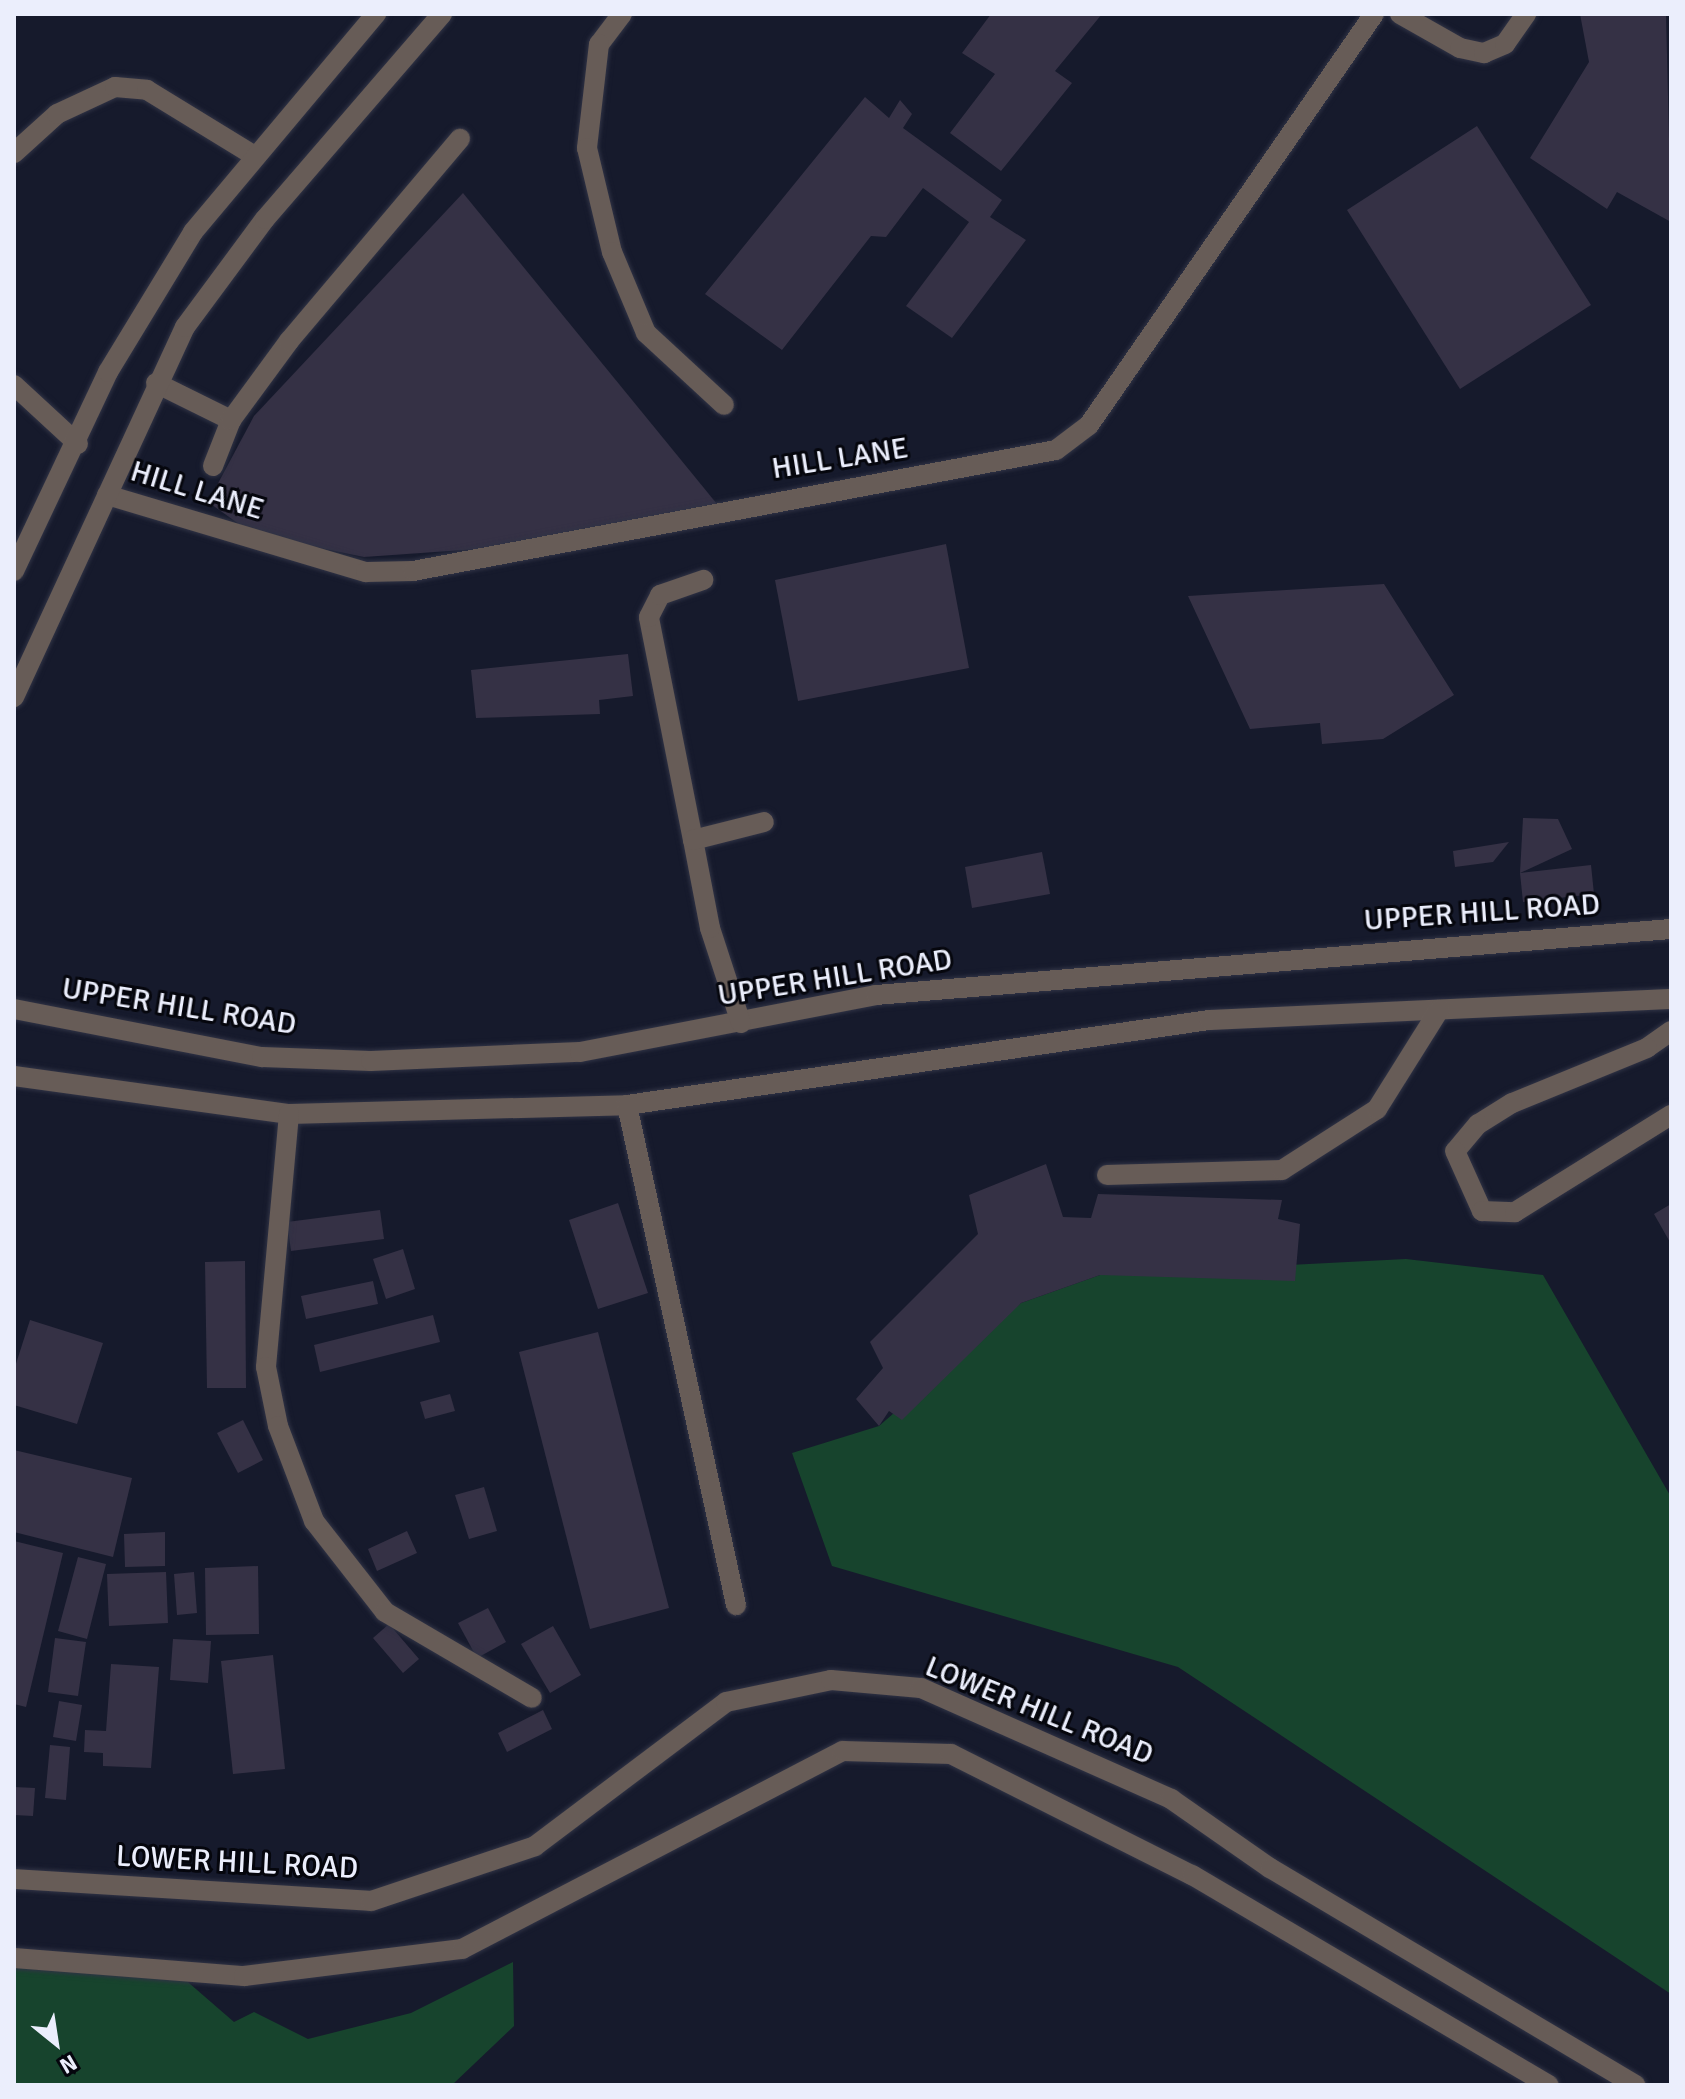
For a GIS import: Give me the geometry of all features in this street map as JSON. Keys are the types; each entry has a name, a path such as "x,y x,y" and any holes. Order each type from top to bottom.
{"street":[{"path":"14,571 146,304 253,155 376,14"},
{"path":"14,697 156,383 185,327 265,219 442,14"},
{"path":"622,14 599,44 587,148 612,252 646,333 724,405"},
{"name":"HILL LANE","path":"107,495 366,572 413,571 1056,450 1089,425 1374,14"},
{"path":"1400,14 1460,48 1484,53 1505,44 1526,14"},
{"path":"14,153 57,114 115,87 147,90 253,155"},
{"path":"213,466 231,420 460,139"},
{"path":"156,383 231,420"},
{"path":"14,385 78,444"},
{"path":"703,580 660,595 649,617 710,928 741,1023"},
{"path":"693,840 764,822"},
{"name":"UPPER HILL ROAD","path":"14,1009 262,1057 371,1061 580,1052 876,995 1671,929"},
{"path":"14,1076 289,1114 627,1105 1209,1020 1671,999"},
{"path":"1107,1175 1282,1170 1377,1109 1439,1010"},
{"path":"1671,1031 1647,1048 1512,1103 1478,1124 1455,1151 1482,1211 1515,1212 1671,1115"},
{"path":"627,1105 736,1605"},
{"path":"289,1114 266,1367 278,1426 314,1521 385,1612 532,1698"},
{"name":"LOWER HILL ROAD","path":"14,1879 371,1901 535,1846 726,1702 831,1680 921,1688 1171,1799 1270,1868 1635,2085"},
{"path":"14,1958 244,1976 462,1949 843,1751 951,1754 1192,1875 1549,2085"}],"green space":[{"path":"1406,1259 1543,1275 1671,1497 1671,1994 1178,1667 832,1566 792,1453 879,1426 1021,1303 1100,1275"},
{"path":"14,1957 174,1970 234,2022 254,2012 308,2039 411,2013 513,1962 514,2026 452,2085 14,2085"}],"building":[{"path":"991,14 1102,14 1055,71 1072,83 1001,171 950,133 995,74 962,53"},
{"path":"1580,14 1666,14 1671,222 1617,192 1607,209 1530,158 1589,62"},
{"path":"865,97 889,118 900,100 912,114 903,128 1002,200 990,217 1026,240 952,338 906,306 969,222 923,188 886,237 871,236 782,350 705,294"},
{"path":"1477,126 1591,305 1460,389 1347,210"},
{"path":"463,193 717,504 577,542 364,557 253,534 208,502 254,416"},
{"path":"946,544 969,668 798,701 775,580"},
{"path":"1384,584 1454,695 1383,739 1322,744 1320,723 1250,729 1188,596"},
{"path":"628,654 633,696 599,700 600,714 476,718 471,670"},
{"path":"1523,818 1558,819 1572,849 1520,873"},
{"path":"1509,842 1493,862 1455,867 1453,851"},
{"path":"1042,852 1050,894 972,908 965,867"},
{"path":"1591,865 1594,894 1523,902 1520,873"},
{"path":"1046,1164 1063,1217 1091,1218 1098,1194 1282,1200 1278,1219 1300,1224 1295,1281 1100,1275 1021,1303 902,1420 889,1411 879,1426 856,1399 883,1368 870,1342 978,1234 969,1195"},
{"path":"618,1203 648,1293 598,1309 569,1220"},
{"path":"1671,1204 1671,1244 1654,1214"},
{"path":"380,1210 384,1239 291,1251 287,1222"},
{"path":"403,1249 415,1289 386,1299 373,1259"},
{"path":"245,1261 246,1388 207,1388 205,1262"},
{"path":"373,1281 378,1304 306,1319 301,1296"},
{"path":"433,1315 440,1342 320,1372 314,1345"},
{"path":"30,1320 103,1343 77,1424 14,1405 14,1370"},
{"path":"598,1332 669,1608 590,1629 519,1352"},
{"path":"450,1394 455,1411 425,1419 420,1402"},
{"path":"243,1420 263,1460 238,1473 217,1433"},
{"path":"14,1450 132,1478 113,1557 14,1532"},
{"path":"484,1487 497,1531 469,1539 455,1495"},
{"path":"407,1531 417,1553 377,1571 368,1549"},
{"path":"165,1532 165,1566 125,1567 124,1534"},
{"path":"14,1541 63,1553 26,1707 14,1704"},
{"path":"78,1557 106,1564 87,1639 58,1631"},
{"path":"258,1566 259,1634 206,1635 205,1568"},
{"path":"166,1572 168,1623 109,1626 107,1574"},
{"path":"194,1572 197,1613 177,1615 174,1574"},
{"path":"488,1608 506,1642 477,1658 458,1623"},
{"path":"389,1624 419,1659 403,1673 373,1638"},
{"path":"553,1626 581,1675 550,1693 521,1644"},
{"path":"55,1638 86,1642 78,1696 48,1692"},
{"path":"173,1639 211,1641 208,1683 170,1680"},
{"path":"273,1655 285,1769 233,1774 221,1661"},
{"path":"111,1664 159,1667 151,1768 103,1766 103,1753 84,1752 85,1730 106,1731"},
{"path":"59,1701 82,1705 76,1741 53,1737"},
{"path":"543,1710 552,1729 507,1752 498,1733"},
{"path":"50,1745 70,1747 66,1800 45,1798"},
{"path":"14,1787 35,1788 33,1816 14,1815"}]}
